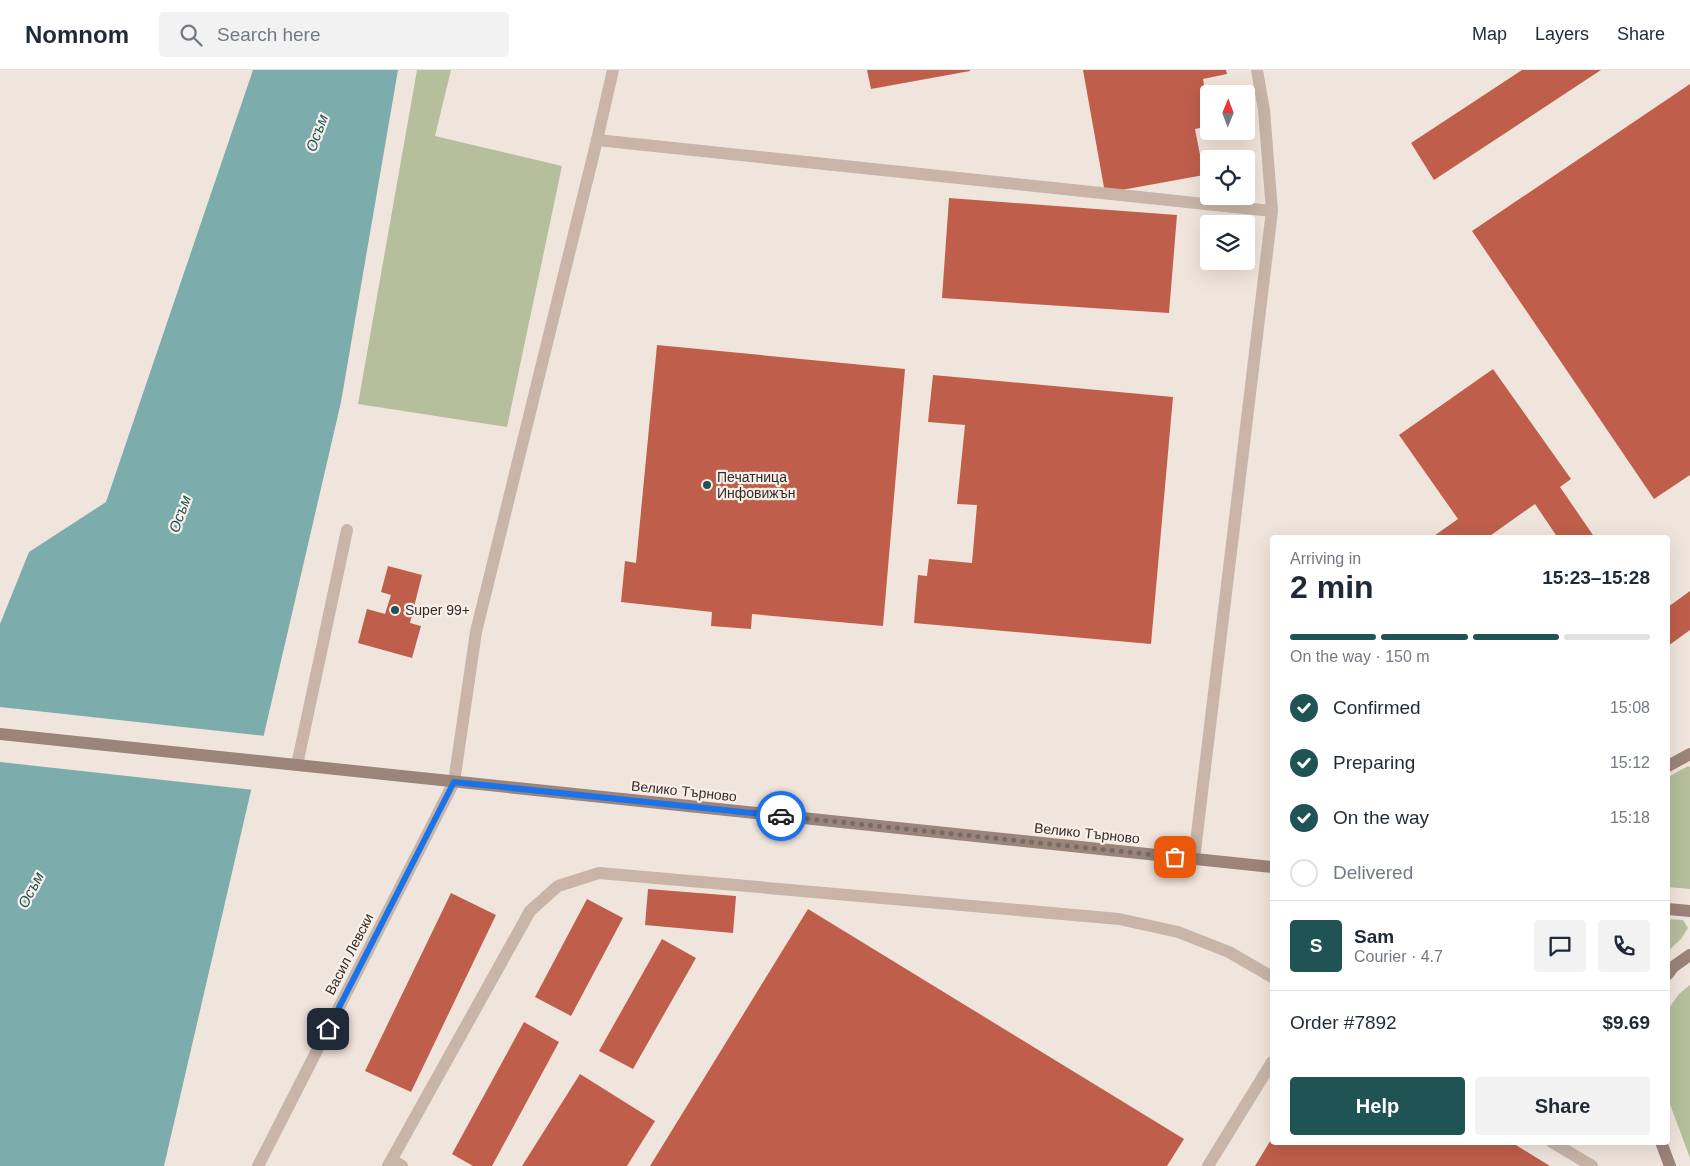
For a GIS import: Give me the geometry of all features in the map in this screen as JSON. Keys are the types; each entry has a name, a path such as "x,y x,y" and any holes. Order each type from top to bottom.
{"street":[{"name":"Васил Левски","path":"258,1166 454,782 476,632 613,70"},
{"path":"1194,859 1272,211 1264,110 1257,70"},
{"path":"597,140 1272,211"},
{"path":"297,765 347,530"},
{"name":"Велико Търново","path":"0,734 1270,867"},
{"path":"1670,765 1690,754"},
{"path":"394,1164 530,911 558,886 600,873 1119,920 1178,932 1229,952 1270,976"},
{"path":"1670,909 1690,911"},
{"path":"1670,971 1690,955"},
{"path":"1208,1166 1270,1065"},
{"path":"1557,1145 1592,1166"},
{"path":"1662,1145 1670,1166"}],"green space":[{"path":"417,70 451,70 435,136 562,166 507,427 358,404"},
{"path":"1688,766 1690,767 1690,889 1670,887 1670,776"},
{"path":"1670,919 1683,920 1688,928 1681,939 1670,949"},
{"path":"1690,985 1690,1158 1670,1104 1670,1006 1679,994"}],"water":[{"name":"Осъм","path":"253,70 398,70 341,402 164,1166 0,1166 0,624 29,552 106,502"}],"pier":[{"path":"0,707 266,736 254,790 0,762"}],"building":[{"path":"867,70 970,70 970,71 871,89"},
{"path":"1083,70 1226,70 1227,74 1203,79 1204,85 1200,85 1200,128 1195,129 1200,155 1200,176 1105,193"},
{"path":"1522,70 1601,70 1434,180 1411,143"},
{"path":"1690,84 1690,475 1654,499 1472,231"},
{"path":"949,198 1177,215 1169,313 942,298"},
{"path":"657,345 905,369 883,626 752,614 751,629 711,626 712,612 621,602 625,561 636,563"},
{"path":"1493,369 1571,479 1560,487 1593,535 1556,535 1535,504 1491,535 1435,535 1458,519 1399,435"},
{"path":"933,375 1173,397 1151,644 914,623 918,575 927,576 929,559 972,563 977,505 957,504 965,425 928,422"},
{"path":"388,566 422,575 410,623 421,626 412,658 358,643 367,609 385,614 391,595 381,592"},
{"path":"1690,591 1690,630 1670,645 1670,606"},
{"path":"648,889 736,896 733,933 645,925"},
{"path":"451,893 496,915 411,1092 365,1071"},
{"path":"587,899 623,918 571,1016 535,997"},
{"path":"808,909 1184,1139 1167,1166 650,1166"},
{"path":"662,939 696,958 633,1069 599,1051"},
{"path":"524,1022 559,1042 492,1166 473,1166 452,1154"},
{"path":"580,1074 655,1121 627,1166 522,1166"},
{"path":"1270,1141 1270,1145 1516,1145 1550,1166 1255,1166"}],"way so far":[{"path":"781,816 1175,857"}],"place":[{"name":"Печатница Инфовижън","path":"707,485"},
{"name":"Super 99+","path":"395,610"}],"route":[{"path":"328,1029 454,782 781,816"}]}
